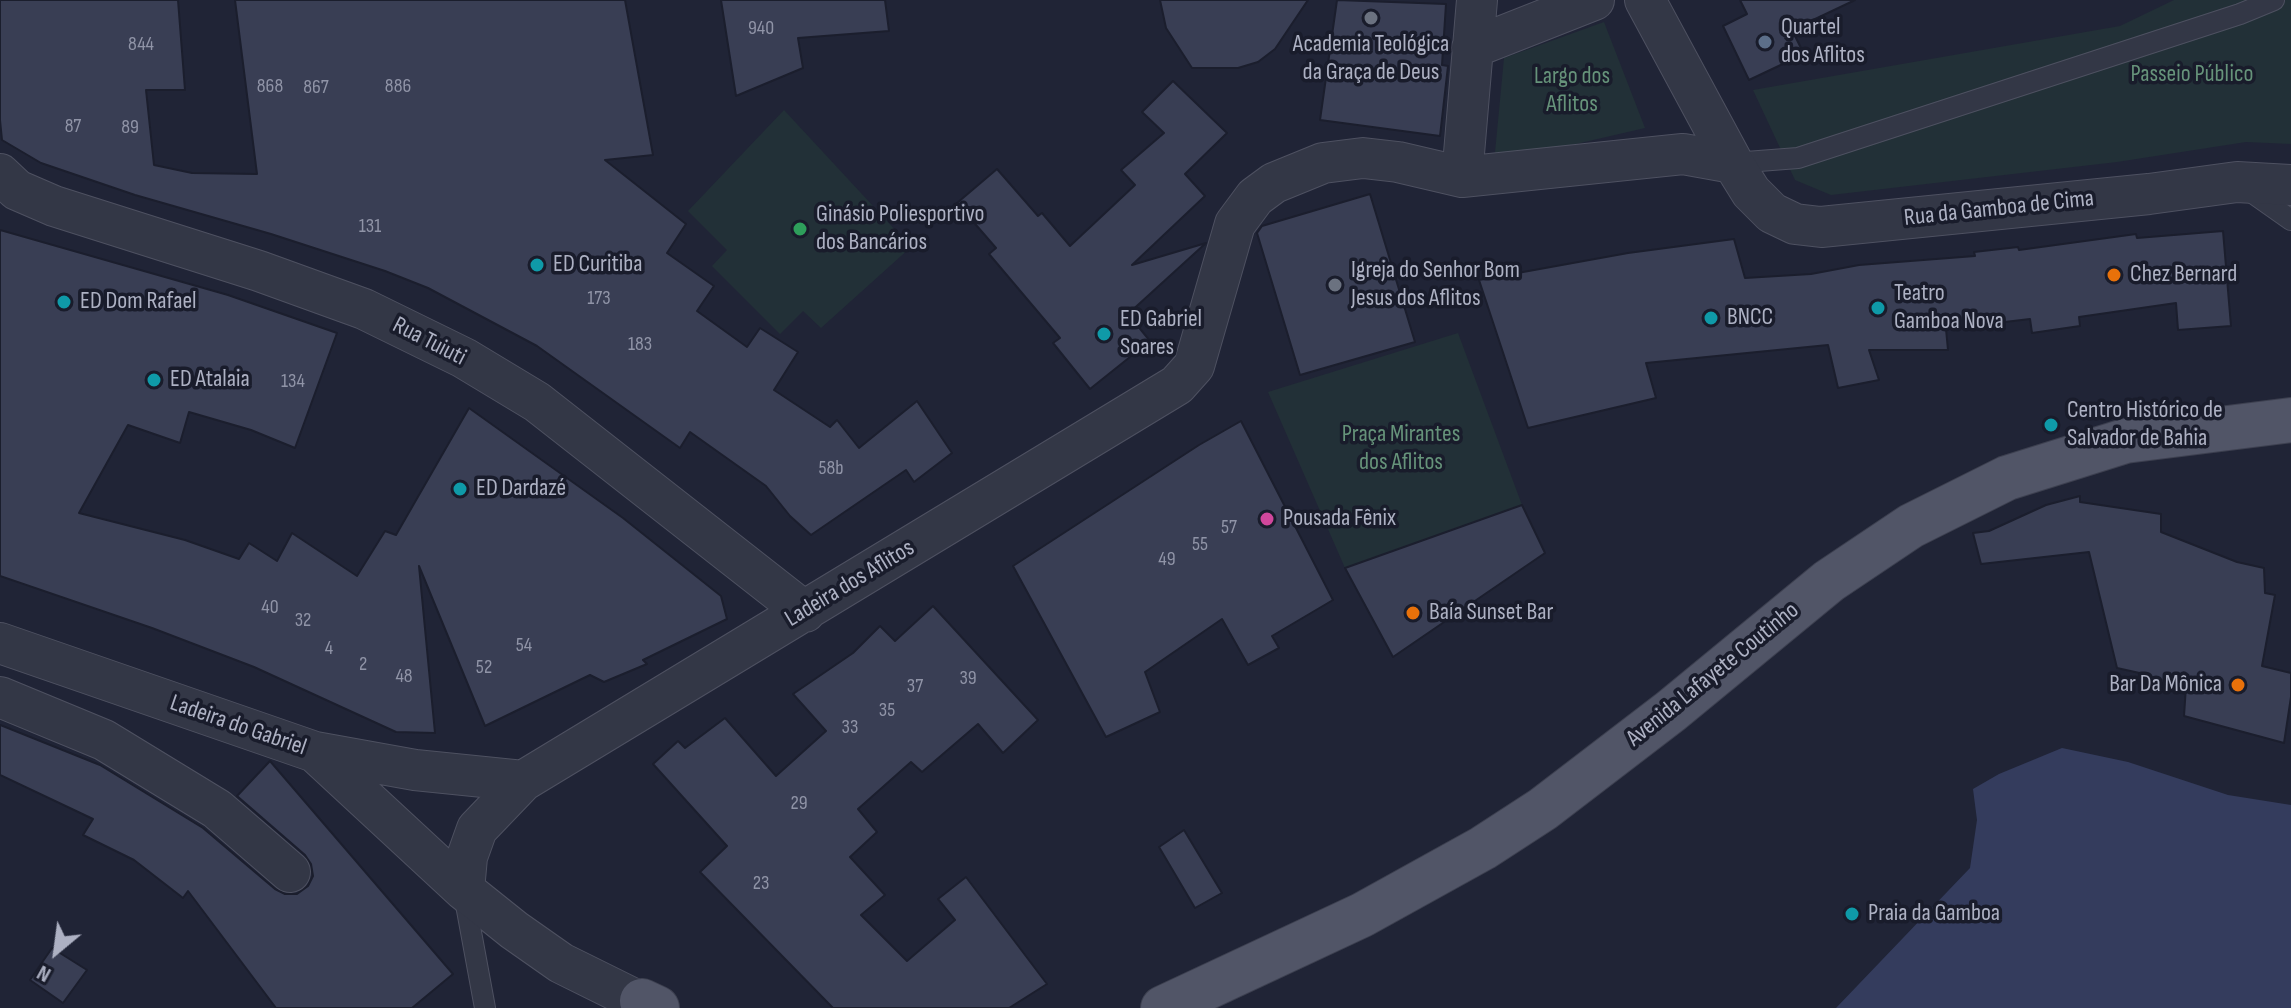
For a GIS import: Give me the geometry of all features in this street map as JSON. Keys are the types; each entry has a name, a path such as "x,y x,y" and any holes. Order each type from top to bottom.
{"main road":[{"name":"Avenida Lafayete Coutinho","path":"1163,1008 1362,915 1483,848 1543,809 1671,711 1829,581 1911,526 2007,478 2125,441 2291,420"}],"street":[{"path":"1477,0 1462,177 1683,154 1733,163"},
{"path":"1472,48 1594,0"},
{"path":"1645,0 1733,163"},
{"name":"Ladeira dos Aflitos","path":"464,890 467,857 477,829 523,781 1177,385 1194,366 1235,224 1255,197 1274,183 1323,163 1363,158 1398,162 1462,177"},
{"name":"Rua da Gamboa de Cima","path":"1733,163 1751,192 1772,213 1795,224 1821,227 2149,194 2237,182 2291,185"},
{"name":"Rua Tuiuti","path":"0,174 17,190 54,206 259,271 364,309 464,358 537,402 805,612"},
{"name":"Ladeira do Gabriel","path":"0,643 315,752 464,890 561,963"},
{"path":"0,697 104,740 217,809 290,872"},
{"path":"315,752 415,770 523,781"},
{"path":"561,963 650,1006"},
{"path":"561,963 600,1008"}],"lane":[{"path":"1733,163 1798,158 2225,19 2274,0"},
{"path":"2237,182 2291,220"},
{"path":"464,890 485,1008"}],"green space":[{"name":"Passeio Público","path":"2174,0 2291,0 2291,144 2246,142 2117,162 1831,195 1795,180 1753,90 2120,26"},
{"name":"Largo dos Aflitos","path":"1604,22 1645,128 1494,163 1504,58"},
{"name":"Ginásio Poliesportivo dos Bancários","path":"784,110 911,247 821,328 803,311 780,334 712,266 727,250 688,211"},
{"name":"Praça Mirantes dos Aflitos","path":"1458,333 1522,505 1345,568 1268,392"}],"water":[{"path":"2062,748 2128,762 2228,795 2291,805 2291,1008 1836,1008 1970,868 1977,820 1973,789 1999,774"}],"building":[{"path":"0,0 178,0 185,90 146,90 154,165 192,173 257,174 235,0 625,0 653,155 605,160 686,224 667,253 714,286 697,311 747,347 760,328 798,352 774,390 830,427 837,420 859,448 917,401 952,453 914,482 906,470 811,535 790,516 766,486 690,432 680,448 537,346 428,288 271,234 135,195 41,163 2,140"},
{"path":"721,0 885,0 889,31 798,38 803,68 736,96"},
{"path":"1160,0 1308,0 1275,49 1258,62 1238,68 1192,68 1166,28"},
{"path":"1337,0 1446,4 1442,65 1448,66 1440,136 1320,120"},
{"name":"Quartel dos Aflitos","path":"1740,0 1855,0 1792,30 1804,54 1749,80 1723,26 1747,14"},
{"path":"1173,81 1227,133 1185,174 1205,196 1132,265 1206,243 1128,314 1150,341 1090,389 1053,343 1060,338 989,254 996,248 957,203 997,169 1038,216 1042,213 1070,246 1135,185 1121,170 1164,133 1142,112"},
{"name":"Igreja do Senhor Bom Jesus dos Aflitos","path":"1370,194 1415,342 1300,375 1257,233 1262,226"},
{"path":"0,230 228,295 337,333 295,448 251,430 189,412 180,443 128,425 79,513 185,540 239,559 249,543 277,561 292,533 357,576 385,531 396,535 469,408 623,518 721,596 727,619 643,660 647,664 604,682 590,675 485,726 419,566 435,733 396,732 254,667 0,576"},
{"path":"2223,231 2231,326 2178,330 2176,303 2079,317 2080,326 2032,333 2030,319 1946,329 1948,350 1869,350 1879,380 1838,388 1828,345 1646,363 1656,398 1528,428 1479,280 1628,253 1734,239 1745,278 1975,256 1974,252 2018,247 2019,250 2136,234 2137,238"},
{"path":"1241,421 1333,600 1272,636 1279,648 1248,665 1222,619 1145,672 1160,712 1106,737 1013,566"},
{"path":"2080,496 2080,502 2161,514 2161,532 2237,562 2264,568 2265,593 2275,595 2262,666 2291,673 2284,743 2184,716 2186,686 2145,681 2144,674 2117,668 2089,552 1981,564 1973,533 1989,531 2046,505"},
{"name":"Baía Sunset Bar","path":"1522,505 1545,553 1393,657 1345,568"},
{"path":"933,606 1038,720 1003,753 978,724 922,772 911,762 858,809 877,832 850,857 885,895 861,915 907,961 955,920 938,899 966,877 1047,984 1009,1008 833,1008 700,872 727,846 653,764 678,741 685,748 725,718 776,776 826,731 793,694 853,653 880,626 895,641"},
{"path":"0,725 100,765 203,828 275,889 285,894 297,894 308,886 313,876 311,864 305,855 237,796 270,761 453,974 412,1008 276,1008 188,891 183,898 134,860 83,835 93,819 0,775"},
{"path":"1184,830 1222,893 1195,908 1159,847"},
{"path":"52,948 87,970 63,1003 30,980"}],"place":[{"name":"Academia Teológica da Graça de Deus","path":"1371,18"},
{"name":"Quartel dos Aflitos","path":"1765,42"},
{"name":"Ginásio Poliesportivo dos Bancários","path":"800,229"},
{"name":"ED Curitiba","path":"537,265"},
{"name":"Chez Bernard","path":"2114,275"},
{"name":"Igreja do Senhor Bom Jesus dos Aflitos","path":"1335,285"},
{"name":"ED Dom Rafael","path":"64,302"},
{"name":"Teatro Gamboa Nova","path":"1878,308"},
{"name":"BNCC","path":"1711,318"},
{"name":"ED Gabriel Soares","path":"1104,334"},
{"name":"ED Atalaia","path":"154,380"},
{"name":"Centro Histórico de Salvador de Bahia","path":"2051,425"},
{"name":"ED Dardazé","path":"460,489"},
{"name":"Pousada Fênix","path":"1267,519"},
{"name":"Baía Sunset Bar","path":"1413,613"},
{"name":"Bar Da Mônica","path":"2238,685"},
{"name":"Praia da Gamboa","path":"1852,914"}]}
